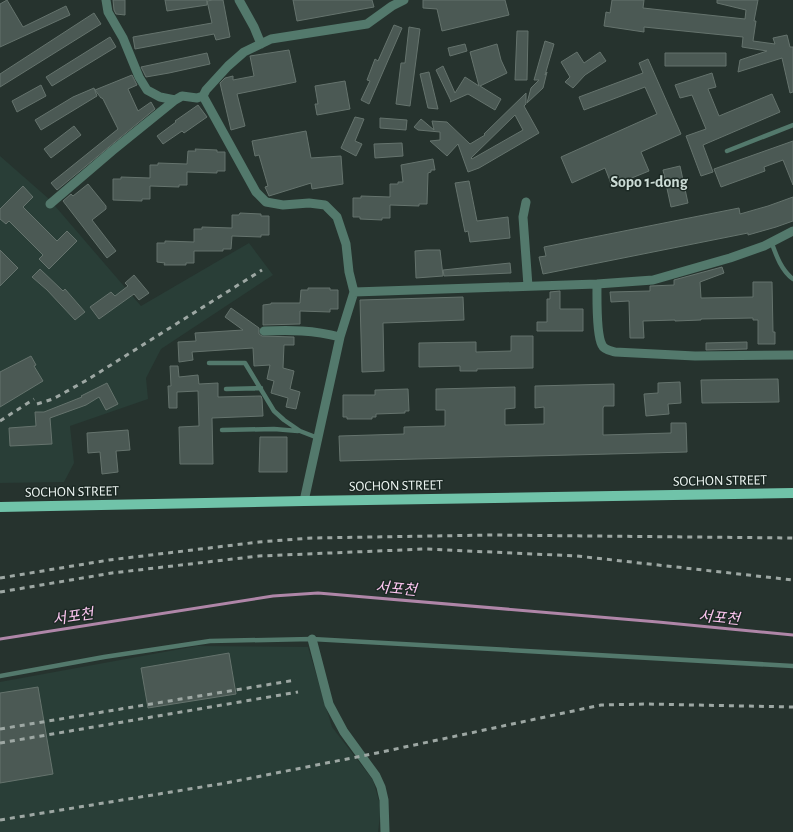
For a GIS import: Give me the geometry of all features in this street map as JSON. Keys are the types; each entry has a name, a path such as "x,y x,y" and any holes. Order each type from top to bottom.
{"main road":[{"name":"SOCHON STREET","path":"0,507 793,493"}],"street":[{"path":"106,0 108,12 123,38 139,78 147,90 160,97 175,100"},
{"path":"239,0 254,27 261,44"},
{"path":"50,204 112,150 175,100 182,96 197,98 203,96 206,90 228,66 244,52 271,39 367,24 392,6 404,0"},
{"path":"203,96 256,192 266,202 284,205 309,203 325,205 337,217 346,244 349,272 354,292 340,337 304,501"},
{"path":"526,202 523,217 528,286"},
{"path":"354,292 597,284 653,280 730,258 764,246 793,231"},
{"path":"597,284 599,335 602,345 606,349 615,352 695,356 793,355"},
{"path":"264,331 314,331 340,337"},
{"path":"312,639 329,704 344,732 376,776 381,787 384,800 385,832"}],"lane":[{"path":"727,151 793,125"},
{"path":"771,242 776,256 787,274 793,279"},
{"path":"210,363 245,363 274,411 300,431 318,438"},
{"path":"226,389 261,388"},
{"path":"222,430 274,429 300,431"},
{"path":"0,676 104,657 210,641 312,639 793,666"}],"shaded area":[{"path":"0,156 49,199 141,306 249,243 273,275 161,349 146,378 148,399 70,426 74,463 64,482 0,483"},
{"path":"197,646 308,647 332,727 373,780 381,808 378,832 0,832 0,682"}],"building":[{"path":"7,0 23,27 66,6 70,15 0,47 0,4"},
{"path":"113,0 125,0 125,15 116,14"},
{"path":"165,0 207,0 207,5 167,11"},
{"path":"223,0 230,37 216,40 214,34 135,49 133,37 212,23 207,1"},
{"path":"293,0 372,0 374,7 297,21"},
{"path":"423,0 505,0 509,15 442,31 437,9 423,8"},
{"path":"612,0 644,0 643,8 745,19 746,10 717,3 717,0 758,0 754,21 756,21 753,41 775,44 773,38 787,35 790,47 793,47 793,92 790,93 782,58 738,72 740,60 767,51 742,47 743,37 644,27 644,32 604,26 606,12 610,13"},
{"path":"94,13 101,24 0,87 0,74"},
{"path":"394,25 402,28 369,104 361,100 370,81 367,80 375,59 378,61"},
{"path":"409,27 420,29 410,106 396,104 401,63 405,63"},
{"path":"517,31 528,31 527,80 515,80"},
{"path":"110,37 116,47 52,86 46,77"},
{"path":"545,41 554,44 545,75 547,72 543,88 527,103 531,88 539,80 534,80"},
{"path":"465,44 467,51 450,56 448,48"},
{"path":"497,44 501,60 507,73 480,86 501,99 495,110 468,94 450,102 451,101 436,70 443,66 455,93 465,77 479,86 470,52"},
{"path":"289,50 296,82 237,94 245,126 231,130 220,83 225,78 233,76 233,80 254,76 250,56"},
{"path":"577,52 584,63 600,52 606,61 585,75 573,88 565,82 570,77 561,62"},
{"path":"207,53 210,64 169,73 146,77 141,67"},
{"path":"665,53 726,53 726,66 665,66"},
{"path":"648,59 681,134 641,152 649,171 612,186 605,168 572,183 561,157 657,114 645,87 584,110 579,97 643,73 639,63"},
{"path":"429,72 438,109 428,108 420,74"},
{"path":"712,73 716,87 708,89 719,116 772,94 780,112 703,145 713,172 701,176 686,136 706,129 692,95 680,98 675,85"},
{"path":"132,75 137,85 128,89 138,111 151,102 155,109 57,190 51,183 118,129 103,99 95,90"},
{"path":"345,81 350,109 317,115 315,104 318,104 315,86"},
{"path":"41,85 46,96 17,112 12,101"},
{"path":"94,88 97,96 41,130 35,120 73,97"},
{"path":"526,93 526,104 524,106 539,133 479,168 468,172 458,144 447,156 430,141 440,140 440,132 418,130 414,127 421,119 434,130 432,121 447,122 470,144 485,135 484,134","holes":["515,115 523,130 472,159 471,158"]},
{"path":"198,105 207,117 184,133 182,131 163,144 157,136"},
{"path":"355,117 364,119 355,141 362,144 356,156 341,148"},
{"path":"380,118 407,120 406,130 380,128"},
{"path":"74,126 81,135 51,158 44,149"},
{"path":"306,131 311,158 341,156 343,184 312,189 311,183 269,196 265,187 268,186 259,155 255,156 252,141"},
{"path":"793,141 793,185 783,160 764,167 765,171 721,187 714,169"},
{"path":"402,143 403,156 375,158 374,144"},
{"path":"195,149 225,152 225,171 217,171 217,173 187,172 187,185 179,185 179,187 150,186 150,199 142,199 142,201 113,200 113,179 121,179 121,177 150,178 150,165 158,165 158,163 187,164 188,151 196,151"},
{"path":"433,159 435,170 431,170 431,172 428,173 427,204 419,204 419,206 390,205 390,218 382,218 382,220 360,219 360,217 353,217 353,198 361,198 361,196 390,197 390,184 398,184 398,182 403,182 401,165"},
{"path":"680,166 688,203 671,207 663,170"},
{"path":"469,181 477,221 508,217 510,238 470,242 468,231 465,232 455,183"},
{"path":"88,184 106,206 106,209 92,220 116,251 107,258 63,201 71,194 73,196"},
{"path":"23,186 33,197 23,207 57,241 67,231 77,241 49,269 39,259 43,255 9,221 6,224 0,219 0,209"},
{"path":"793,197 793,221 776,227 748,235 748,233 543,274 539,257 546,256 544,247 739,208 740,214"},
{"path":"240,213 269,216 269,235 261,235 261,237 232,236 231,249 223,249 223,251 194,251 194,263 186,263 186,265 164,265 165,263 157,262 157,243 165,243 165,241 194,242 194,229 202,229 202,227 232,228 232,215 239,215"},
{"path":"0,250 18,268 0,286"},
{"path":"440,250 443,276 416,278 415,251"},
{"path":"510,263 511,273 444,276 443,270"},
{"path":"722,267 724,273 700,282 701,298 753,297 753,282 772,282 773,332 775,332 775,344 758,344 758,320 753,320 753,318 643,321 644,338 630,338 629,301 611,302 610,292 650,291 650,286 674,285 674,280"},
{"path":"40,269 63,291 65,289 85,312 75,320 47,290 32,277"},
{"path":"134,275 149,293 139,300 134,294 99,319 90,307 111,292 115,296 128,286 125,283"},
{"path":"308,288 330,288 330,290 338,290 338,309 330,309 330,312 300,311 300,324 263,325 263,305 271,303 300,303 301,290 308,290"},
{"path":"560,291 560,309 583,309 583,331 537,331 537,322 547,322 547,299 550,299 550,292"},
{"path":"463,297 464,320 383,323 384,371 362,372 360,300"},
{"path":"231,308 259,328 259,334 262,336 294,337 294,345 284,345 283,368 294,371 290,389 300,392 296,409 286,407 288,398 271,393 274,381 267,379 270,365 254,366 253,348 192,352 193,360 179,362 178,342 196,341 195,333 243,330 225,317"},
{"path":"511,336 533,336 533,368 477,369 477,371 460,371 460,366 419,367 419,343 476,342 476,352 511,351"},
{"path":"747,342 747,349 706,350 706,343"},
{"path":"31,356 36,365 34,366 43,381 0,407 0,372"},
{"path":"170,366 178,366 179,377 198,375 199,384 218,383 218,397 261,396 263,416 212,418 213,464 180,464 179,427 199,426 198,391 177,392 177,408 169,408 168,386 171,386"},
{"path":"778,379 779,402 702,403 701,380"},
{"path":"680,382 681,403 668,404 669,414 646,416 644,394 658,393 658,383"},
{"path":"107,383 118,404 106,410 99,397 86,405 50,418 52,444 10,446 9,428 36,426 35,412 44,412 82,397 81,396"},
{"path":"614,384 614,406 604,406 603,408 603,435 671,433 671,423 686,423 687,452 340,461 339,436 404,434 404,427 445,426 445,410 436,410 436,389 515,387 515,408 505,409 505,425 544,424 544,407 535,408 535,386"},
{"path":"408,389 409,411 405,411 405,413 376,414 376,417 372,417 372,419 347,419 347,417 343,417 343,395 375,395 375,390"},
{"path":"128,430 130,450 116,451 118,472 102,474 100,452 88,453 87,433"},
{"path":"260,437 287,437 287,472 259,472"},
{"path":"229,653 236,694 148,708 141,668"},
{"path":"38,687 53,774 0,783 0,693"}],"waterway":[{"name":"서포천","path":"0,639 273,596 318,593 793,635"}],"railway":[{"path":"37,404 53,399 87,380 262,270"},
{"path":"0,421 34,399"},
{"path":"0,578 109,560 259,542 312,538 494,535 793,538"},
{"path":"0,592 112,573 259,556 425,549 577,556 793,580"},
{"path":"0,729 296,680"},
{"path":"0,743 298,692"},
{"path":"0,820 226,783 377,753 601,705 646,704 793,707"}],"district":[{"name":"Sopo 1-dong","path":"649,182"}]}
